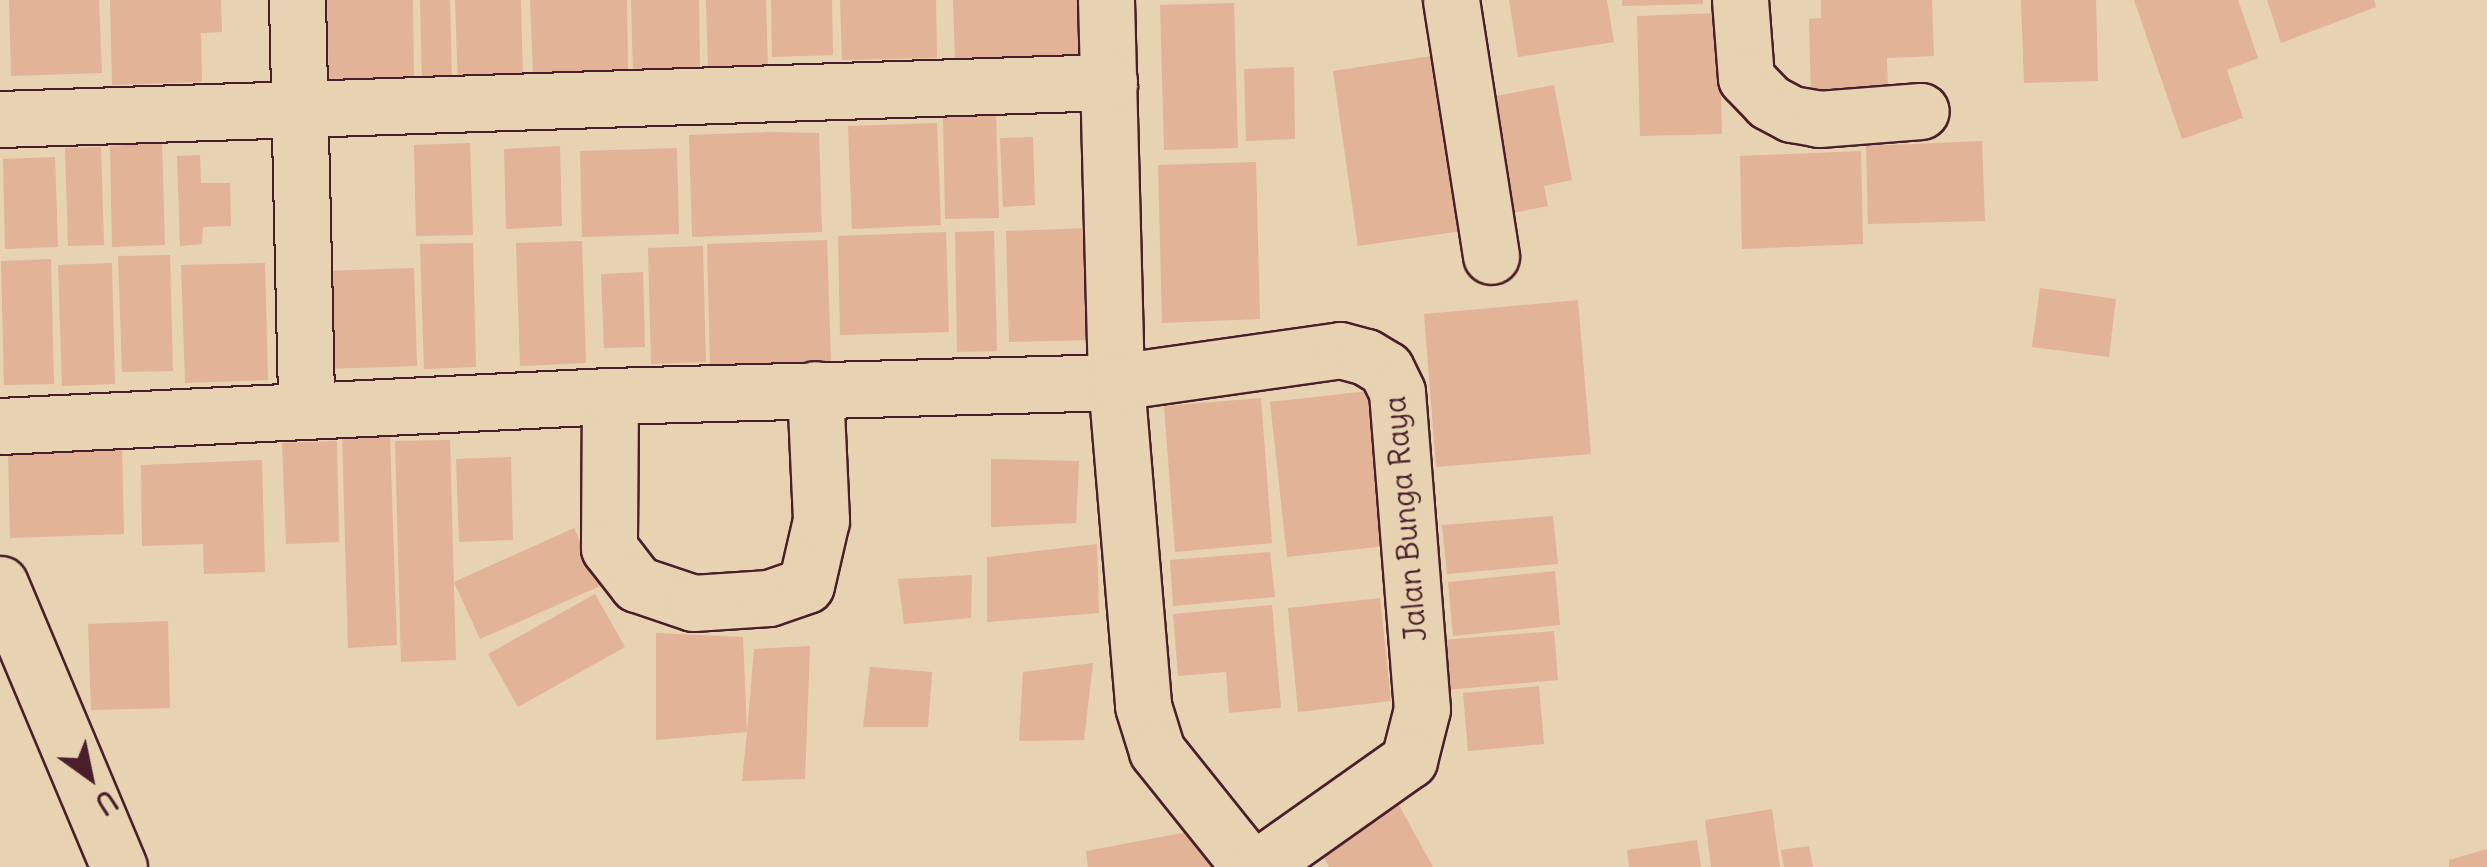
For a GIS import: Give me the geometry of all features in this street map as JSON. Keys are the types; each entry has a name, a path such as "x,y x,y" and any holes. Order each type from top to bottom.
{"street":[{"path":"296,0 306,411"},
{"path":"1106,0 1116,382 1143,706 1157,752 1250,867"},
{"path":"1452,0 1491,256"},
{"path":"1740,0 1746,78 1769,102 1792,114 1820,119 1921,111"},
{"path":"0,119 1109,82"},
{"name":"Jalan Bunga Raya","path":"815,389 1116,382 1340,350 1386,369 1397,392 1422,709 1409,760 1258,867"},
{"path":"0,426 610,396 815,389 821,520 806,585 770,598 692,603 637,584 610,548 610,396"},
{"path":"0,584 119,867"}],"building":[{"path":"9,0 99,0 102,73 11,76"},
{"path":"110,0 221,0 222,32 201,33 202,82 112,85"},
{"path":"327,0 413,0 414,83 329,86"},
{"path":"420,0 450,0 452,81 422,82"},
{"path":"455,0 521,0 523,84 458,87"},
{"path":"530,0 627,0 628,70 533,74"},
{"path":"631,0 699,0 700,71 633,74"},
{"path":"706,0 766,0 768,67 708,69"},
{"path":"771,0 832,0 833,55 772,57"},
{"path":"840,0 936,0 937,58 842,60"},
{"path":"953,0 1084,0 1086,54 955,59"},
{"path":"1509,0 1607,0 1614,42 1518,57"},
{"path":"1622,0 1703,0 1703,4 1622,6"},
{"path":"1821,0 1932,0 1934,56 1887,58 1888,93 1811,95 1809,19 1821,18"},
{"path":"2021,0 2096,0 2098,81 2024,83"},
{"path":"2134,0 2238,0 2258,58 2227,70 2243,118 2182,139"},
{"path":"2267,0 2374,0 2376,7 2281,43"},
{"path":"1234,3 1238,148 1164,150 1160,5"},
{"path":"1719,13 1722,134 1640,136 1637,16"},
{"path":"1451,53 1476,229 1358,246 1333,71"},
{"path":"1294,67 1295,139 1246,141 1244,69"},
{"path":"1554,85 1572,180 1544,186 1548,206 1503,215 1481,99"},
{"path":"996,114 999,218 945,219 943,116"},
{"path":"937,123 941,225 852,229 848,126"},
{"path":"819,133 822,232 692,237 689,135"},
{"path":"1033,137 1035,205 1003,207 1000,138"},
{"path":"1982,141 1985,221 1868,224 1866,146"},
{"path":"162,143 165,245 112,247 110,146"},
{"path":"470,143 473,235 416,236 414,145"},
{"path":"560,146 562,226 506,229 504,149"},
{"path":"101,147 104,245 68,246 65,148"},
{"path":"677,148 679,234 582,237 580,151"},
{"path":"1861,151 1863,244 1742,249 1740,156"},
{"path":"200,155 201,183 230,183 231,226 203,227 202,244 180,246 177,156"},
{"path":"55,157 58,247 5,249 3,159"},
{"path":"1256,162 1260,319 1162,323 1158,165"},
{"path":"1088,228 1091,340 1009,342 1006,231"},
{"path":"994,231 997,351 957,352 955,232"},
{"path":"946,232 949,332 840,335 838,236"},
{"path":"827,240 831,363 710,368 707,244"},
{"path":"582,241 586,363 520,366 516,243"},
{"path":"473,243 476,367 424,369 420,244"},
{"path":"703,246 706,362 651,364 648,248"},
{"path":"170,255 173,371 122,372 118,256"},
{"path":"51,259 54,384 4,385 1,261"},
{"path":"112,263 115,384 62,386 58,265"},
{"path":"265,263 268,380 185,383 181,265"},
{"path":"414,268 417,366 326,369 324,271"},
{"path":"643,272 645,347 604,348 601,274"},
{"path":"2040,288 2116,299 2109,357 2032,347"},
{"path":"1578,300 1591,454 1436,467 1424,314"},
{"path":"1369,391 1386,546 1287,557 1270,402"},
{"path":"1261,398 1272,543 1175,552 1164,406"},
{"path":"390,435 397,645 348,648 342,436"},
{"path":"450,440 456,660 401,662 395,441"},
{"path":"337,441 339,542 286,544 282,443"},
{"path":"122,450 124,534 10,538 8,454"},
{"path":"511,457 513,540 459,542 456,459"},
{"path":"991,459 1079,461 1076,523 991,527"},
{"path":"262,460 265,572 204,574 203,544 142,546 141,465"},
{"path":"1553,516 1558,564 1447,574 1442,525"},
{"path":"574,528 600,586 480,639 454,582"},
{"path":"1097,544 1099,613 987,622 987,557"},
{"path":"1270,552 1275,597 1173,606 1170,560"},
{"path":"1555,571 1560,625 1453,636 1448,582"},
{"path":"972,575 971,618 904,624 898,579"},
{"path":"595,594 625,647 518,707 488,654"},
{"path":"1380,598 1391,701 1298,712 1288,608"},
{"path":"1272,605 1281,708 1229,713 1226,672 1178,676 1173,614"},
{"path":"168,621 170,708 91,710 88,624"},
{"path":"1554,631 1558,680 1446,690 1442,640"},
{"path":"656,633 743,637 747,732 656,740"},
{"path":"810,646 805,779 742,781 754,649"},
{"path":"1093,663 1084,740 1019,741 1023,672"},
{"path":"870,667 932,672 928,727 863,727"},
{"path":"1539,686 1544,744 1468,751 1463,693"},
{"path":"1395,798 1433,867 1329,867 1315,841"},
{"path":"1772,809 1780,867 1711,867 1705,820"},
{"path":"1214,827 1221,867 1088,867 1086,851"},
{"path":"1697,840 1701,867 1629,867 1627,850"},
{"path":"1809,846 1813,867 1784,867 1781,850"},
{"path":"2487,849 2487,867 2449,867 2449,860"}]}
